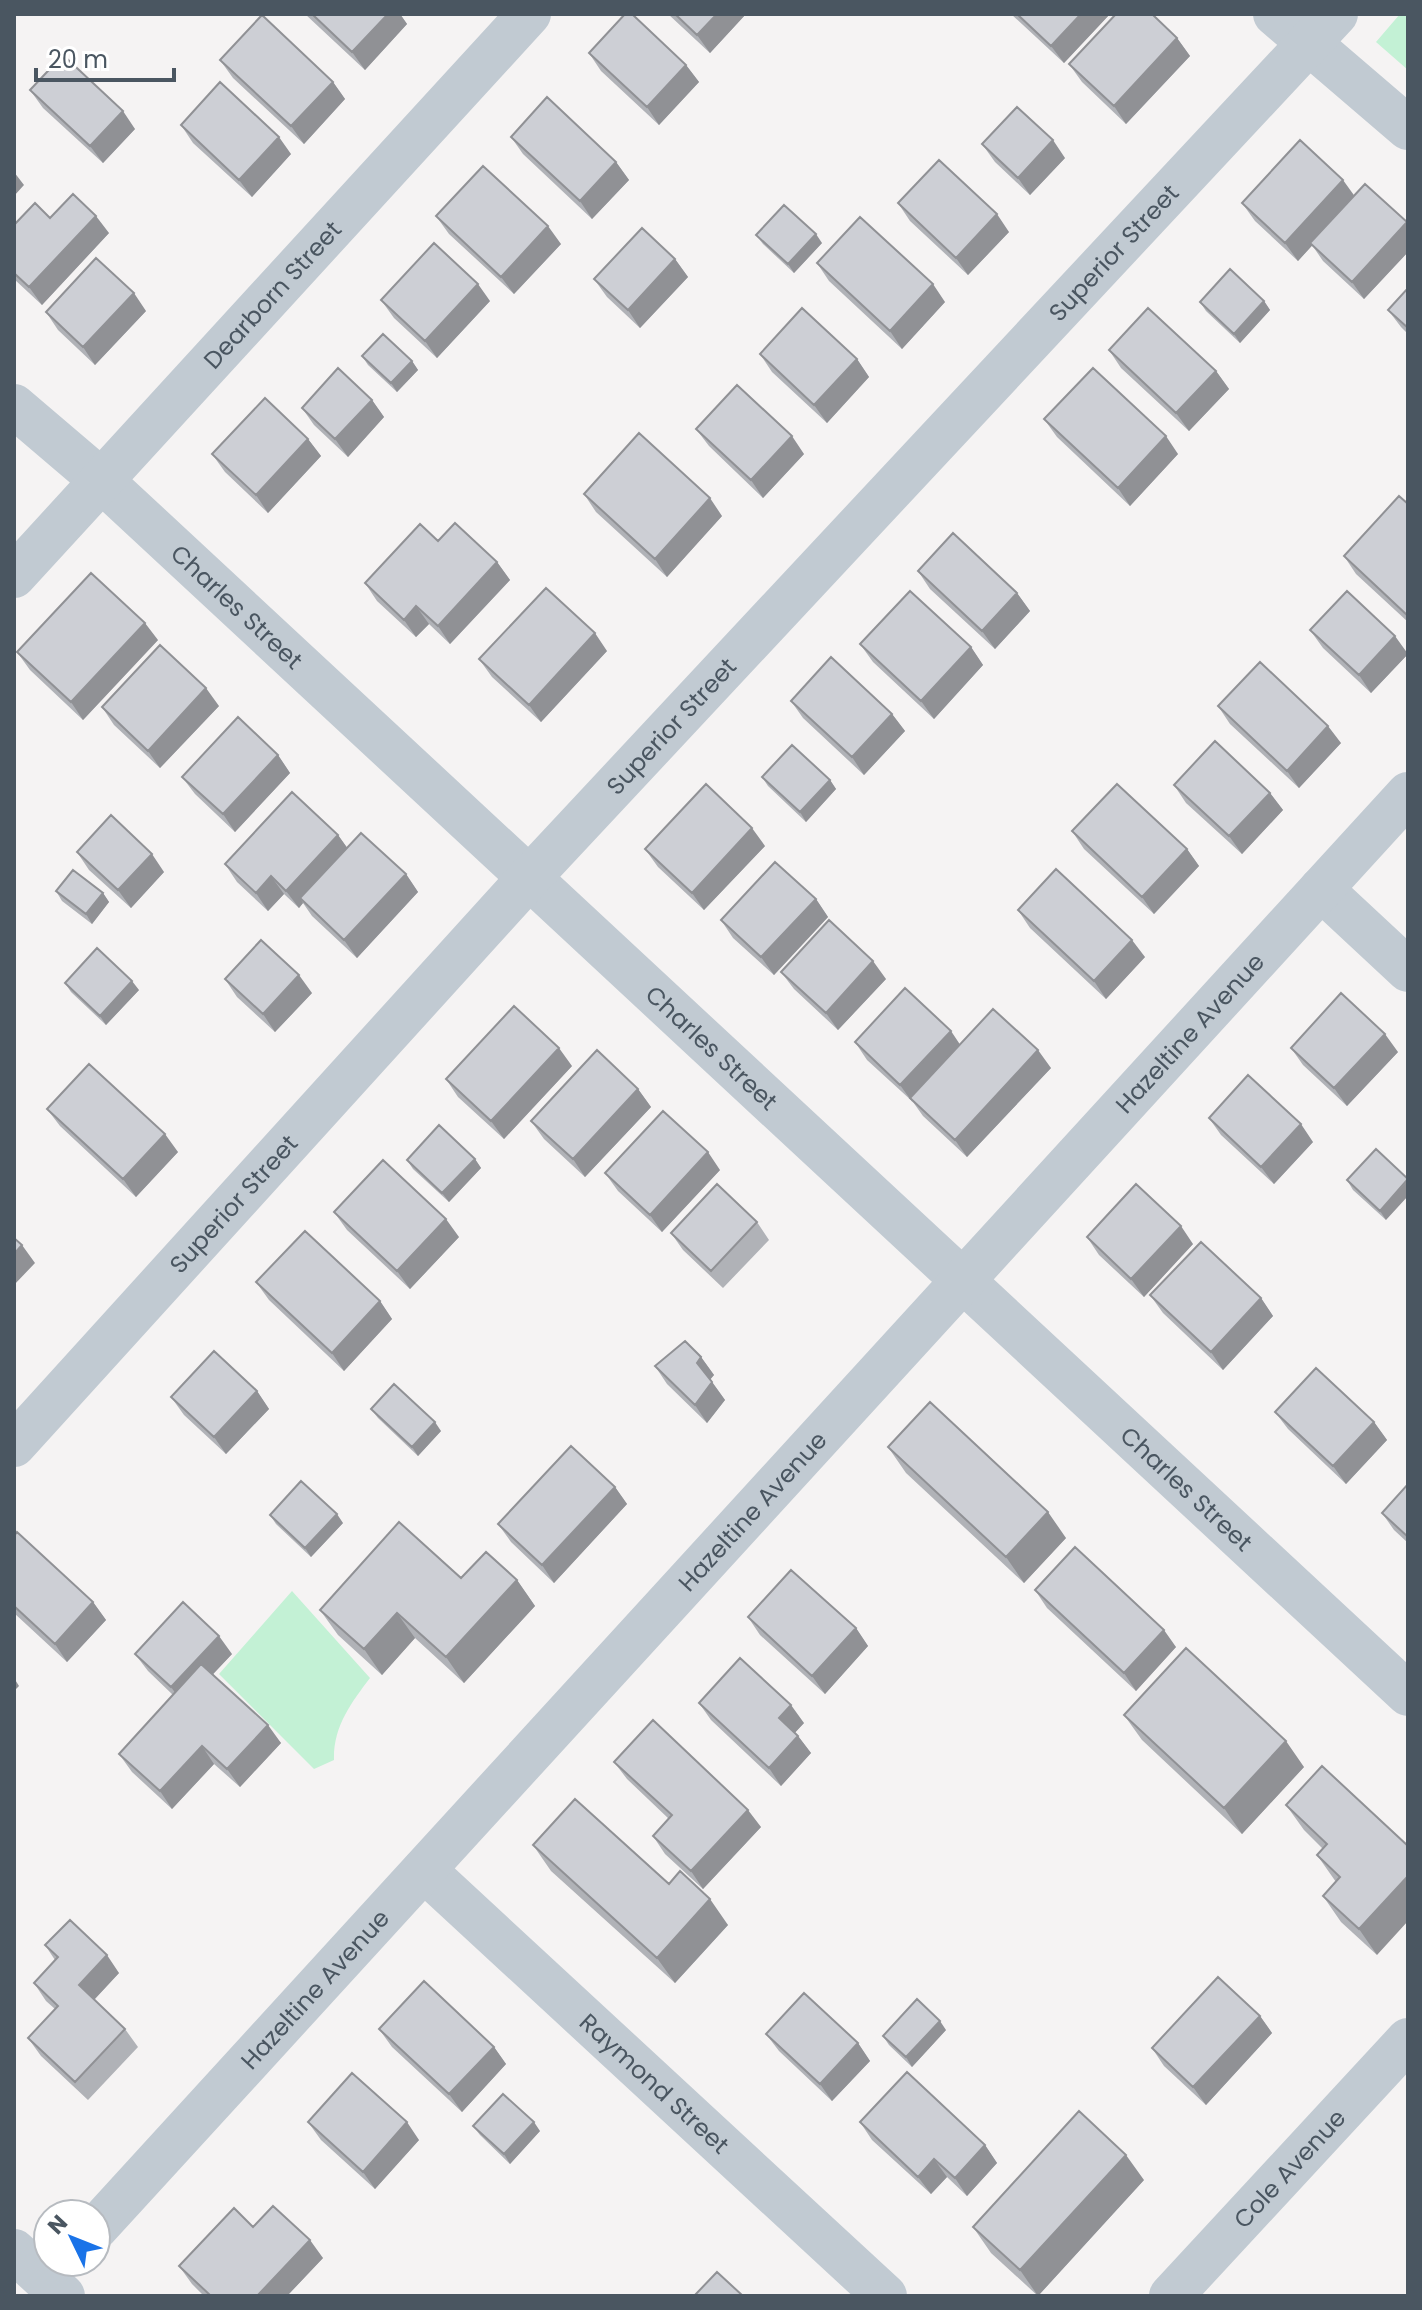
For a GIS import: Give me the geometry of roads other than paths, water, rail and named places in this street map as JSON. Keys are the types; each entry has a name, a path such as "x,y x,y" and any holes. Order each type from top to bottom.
{"street":[{"name":"Dearborn Street","path":"14,576 529,14"},
{"path":"1275,14 1323,28 1408,128"},
{"name":"Superior Street","path":"14,1445 528,879 1323,28"},
{"name":"Charles Street","path":"14,406 102,481 1408,1694"},
{"name":"Hazeltine Avenue","path":"112,2211 1408,794"},
{"path":"1321,889 1408,970"},
{"name":"Raymond Street","path":"424,1870 885,2296"},
{"name":"Cole Avenue","path":"1171,2296 1408,2040"},
{"path":"14,2251 52,2284"}]}
